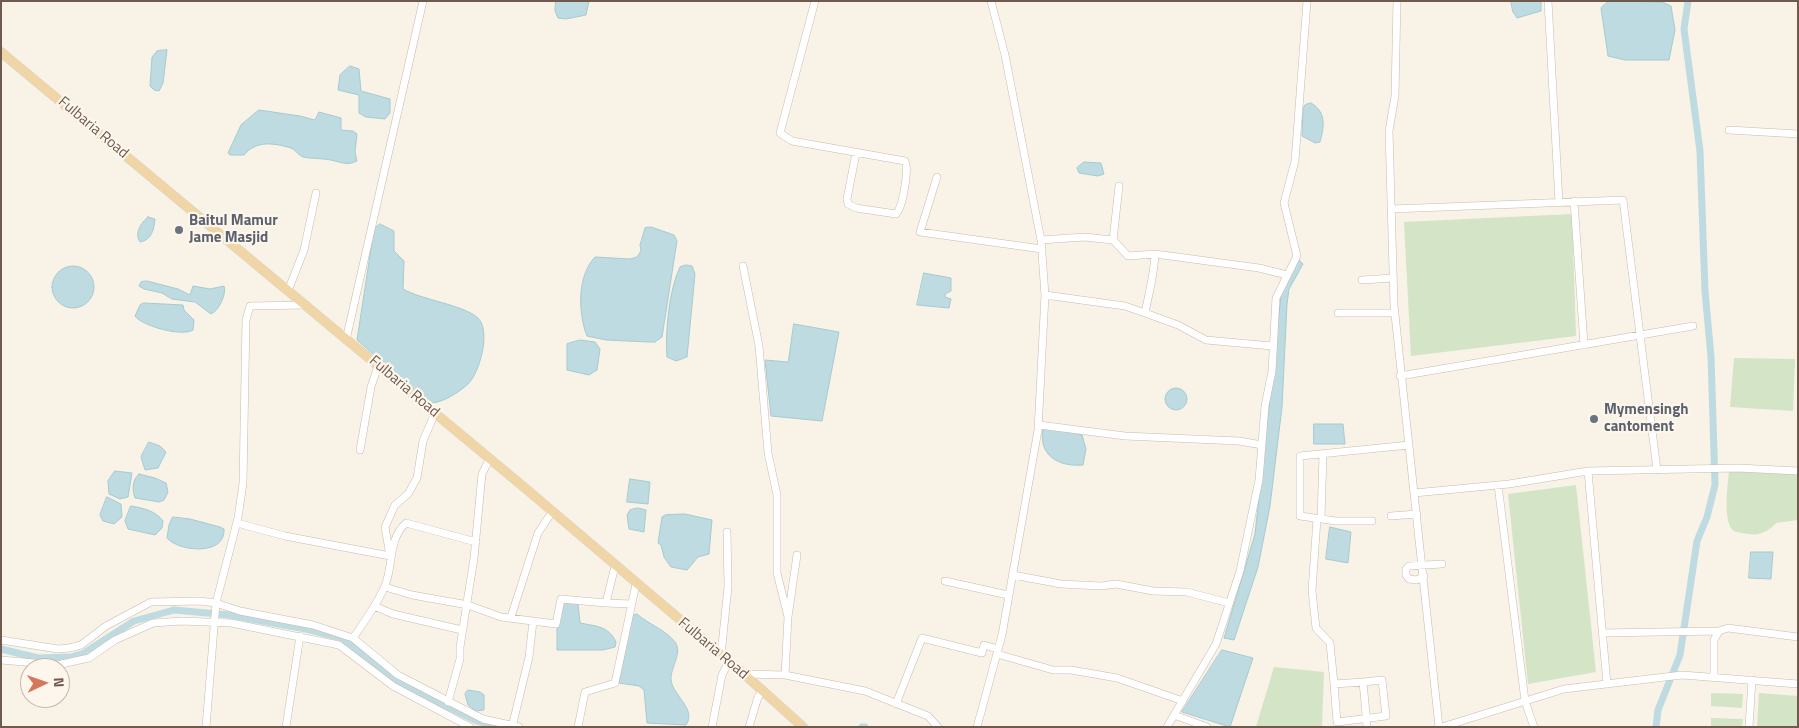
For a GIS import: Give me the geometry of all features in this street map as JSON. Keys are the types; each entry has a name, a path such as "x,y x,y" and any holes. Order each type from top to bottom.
{"main road":[{"name":"Fulbaria Road","path":"1,52 490,458 636,584 729,661 803,727"}],"street":[{"path":"346,340 423,1"},
{"path":"815,1 780,133 792,141 905,161 908,167 900,210 896,214 856,208 848,204 847,199 856,153"},
{"path":"977,727 998,651 1013,575 1038,425 1045,295 1041,240 1005,55 991,1"},
{"path":"1167,727 1216,644 1240,571 1259,480 1265,406 1272,371 1276,298 1297,256 1284,203 1295,161 1307,1"},
{"path":"1397,1 1395,96 1389,132 1395,313 1400,376 1440,727 1564,689 1682,676 1798,684"},
{"path":"1548,1 1558,202"},
{"path":"1729,130 1798,134"},
{"path":"937,176 920,232 1042,249"},
{"path":"1113,240 1119,186"},
{"path":"288,290 304,250 316,193"},
{"path":"1392,209 1619,199 1625,203 1638,336 1657,470"},
{"path":"1574,201 1584,345"},
{"path":"1041,240 1084,237 1113,240 1128,256 1156,254 1259,268 1287,275"},
{"path":"1145,313 1149,292 1154,281 1156,254"},
{"path":"743,266 758,346 768,453 777,495 777,573 788,617"},
{"path":"1362,280 1393,278"},
{"path":"1045,295 1125,306 1178,325 1206,340 1221,343 1272,346"},
{"path":"206,727 216,603 236,523 243,483 246,320 250,306 306,306"},
{"path":"1338,313 1395,313"},
{"path":"1400,376 1693,326"},
{"path":"360,450 371,387 378,366"},
{"path":"390,556 385,526 395,505 408,494 417,478 422,441 435,413"},
{"path":"1038,425 1126,436 1239,441 1262,445"},
{"path":"1372,521 1319,519 1300,516 1300,456 1409,445"},
{"path":"1323,454 1312,591 1316,628 1330,643 1334,684 1338,724 1367,723 1386,716 1382,680 1334,684"},
{"path":"448,702 460,659 462,630 468,605 476,542 482,474 490,458"},
{"path":"1414,493 1498,485 1588,471 1738,468 1798,472"},
{"path":"1588,471 1606,684"},
{"path":"1498,485 1525,702 1534,727"},
{"path":"511,617 538,532 552,512"},
{"path":"1391,516 1417,514"},
{"path":"236,523 285,536 390,556"},
{"path":"353,638 385,587 390,556 401,528 406,523 476,542"},
{"path":"721,655 728,587 727,532"},
{"path":"785,675 788,617 797,555"},
{"path":"1424,576 1417,580 1409,579 1406,575 1406,569 1409,566 1442,564"},
{"path":"606,604 615,566"},
{"path":"1013,575 1061,584 1101,586 1116,584 1153,591 1187,592 1229,604"},
{"path":"945,580 1008,595"},
{"path":"578,727 585,692 615,683 636,584"},
{"path":"385,587 412,595 468,605 501,617 556,624 561,599 606,604 632,604"},
{"path":"1,640 58,649 69,648 81,645 106,626 151,602 216,603 240,611 312,625 353,638 398,675 483,719 515,726 529,657 533,621"},
{"path":"374,606 393,614 462,630"},
{"path":"1,660 57,665 89,658 115,640 153,623 182,621 213,624 231,623 339,645 393,686 470,727"},
{"path":"1602,632 1719,631 1728,628 1798,637"},
{"path":"1714,677 1714,640 1719,631"},
{"path":"286,727 300,636"},
{"path":"896,704 922,638 982,653 984,645 1053,670 1071,670 1117,678 1183,701"},
{"path":"712,727 722,675 729,661"},
{"path":"744,674 785,675 865,691 928,716 938,727"},
{"path":"1750,727 1752,680"},
{"path":"1363,682 1367,723"},
{"path":"749,727 758,697 763,691"},
{"path":"1174,715 1207,727"}],"green space":[{"path":"1572,214 1576,336 1411,356 1404,222"},
{"path":"1734,358 1795,359 1793,411 1730,407"},
{"path":"1729,471 1798,473 1798,520 1776,523 1761,534 1734,531 1730,527 1727,512"},
{"path":"1576,485 1596,672 1528,684 1508,494"},
{"path":"1274,667 1324,672 1322,727 1256,727"},
{"path":"1711,693 1743,694 1742,708 1711,706"},
{"path":"1759,693 1798,696 1797,727 1757,727"},
{"path":"1711,718 1743,719 1742,727 1711,727"}],"water":[{"path":"556,1 589,1 586,15 566,19 558,18 555,11"},
{"path":"1511,1 1541,1 1541,11 1517,18 1513,12"},
{"path":"1609,1 1662,2 1671,6 1675,30 1669,60 1625,60 1608,56 1601,8"},
{"path":"167,50 163,83 159,91 154,90 150,86 152,57 157,51"},
{"path":"350,66 359,69 361,91 390,99 390,113 385,119 366,117 359,113 359,95 338,90 340,75"},
{"path":"1311,103 1320,111 1323,121 1320,142 1315,143 1302,136 1303,108"},
{"path":"259,110 315,120 319,112 341,118 341,130 353,131 357,134 355,152 357,161 341,163 328,159 303,157 291,148 272,144 254,147 244,155 230,155 228,153 241,125"},
{"path":"1084,162 1101,163 1104,174 1098,176 1079,173 1077,168"},
{"path":"148,217 155,219 153,230 147,239 140,242 138,232"},
{"path":"380,224 394,231 394,251 404,261 403,289 472,313 482,324 484,341 477,370 469,383 461,390 439,402 429,403 357,340 374,229"},
{"path":"651,227 674,235 677,241 662,337 655,342 649,342 606,340 587,336 582,317 581,295 582,284 589,265 595,257 630,259 637,257 641,251 640,245 645,228"},
{"path":"1299,260 1303,264 1289,289 1287,304 1282,407 1270,506 1258,567 1234,640 1224,638 1255,534 1281,296"},
{"path":"73,266 88,272 94,287 88,302 73,308 58,302 52,287 58,272"},
{"path":"692,266 695,274 687,357 676,361 667,357 669,311 676,276 680,267"},
{"path":"924,273 951,278 951,291 945,294 945,297 951,299 949,308 917,305"},
{"path":"147,281 178,289 190,295 193,286 210,289 224,286 225,289 219,306 211,314 195,302 172,299 162,293 139,286 141,282"},
{"path":"144,303 183,305 184,310 194,320 193,330 188,332 172,331 154,327 139,320 135,316 140,305"},
{"path":"794,324 839,332 822,421 771,416 765,360 788,362"},
{"path":"580,340 595,342 600,349 597,370 589,375 567,370 567,344"},
{"path":"1172,388 1180,388 1187,395 1187,403 1180,410 1172,410 1165,403 1165,395"},
{"path":"1314,424 1343,424 1345,444 1314,444"},
{"path":"1043,429 1065,430 1082,435 1086,449 1083,465 1066,464 1052,458 1044,446 1042,438"},
{"path":"149,442 160,446 166,452 158,468 145,470 141,457"},
{"path":"115,471 132,473 128,497 120,499 109,494 108,481"},
{"path":"139,474 166,483 168,492 164,500 159,502 135,498 133,485"},
{"path":"630,479 650,482 648,504 627,502"},
{"path":"107,497 121,504 122,517 114,524 103,521 100,515"},
{"path":"131,506 153,512 163,521 162,528 155,535 128,529 125,521"},
{"path":"638,508 646,510 644,532 629,529 627,515 630,510"},
{"path":"685,514 712,520 709,554 698,557 687,570 671,567 664,557 661,545 658,543 662,517 665,515"},
{"path":"173,517 190,519 220,527 224,529 223,538 218,544 201,549 173,543 167,538 169,525"},
{"path":"1330,527 1351,532 1348,563 1326,559"},
{"path":"1751,552 1773,552 1771,579 1749,578"},
{"path":"562,601 578,604 580,623 596,626 610,633 616,642 615,647 603,650 557,650 557,625"},
{"path":"637,614 667,634 677,646 678,651 671,680 689,713 686,725 647,723 644,690 639,686 619,683 631,620"},
{"path":"1222,650 1253,658 1230,727 1182,712"},
{"path":"468,690 480,692 484,695 484,710 476,711 468,705 465,694"}],"waterway":[{"path":"1656,727 1658,710 1680,655 1697,541 1707,517 1715,485 1711,357 1705,291 1700,151 1684,29 1688,1"},
{"path":"1,649 38,658 71,657 84,653 134,621 174,610 229,615 306,629 342,638 395,681 477,721 500,727"}],"place":[{"name":"Baitul Mamur Jame Masjid","path":"179,230"},
{"name":"Mymensingh cantoment","path":"1594,419"}]}
